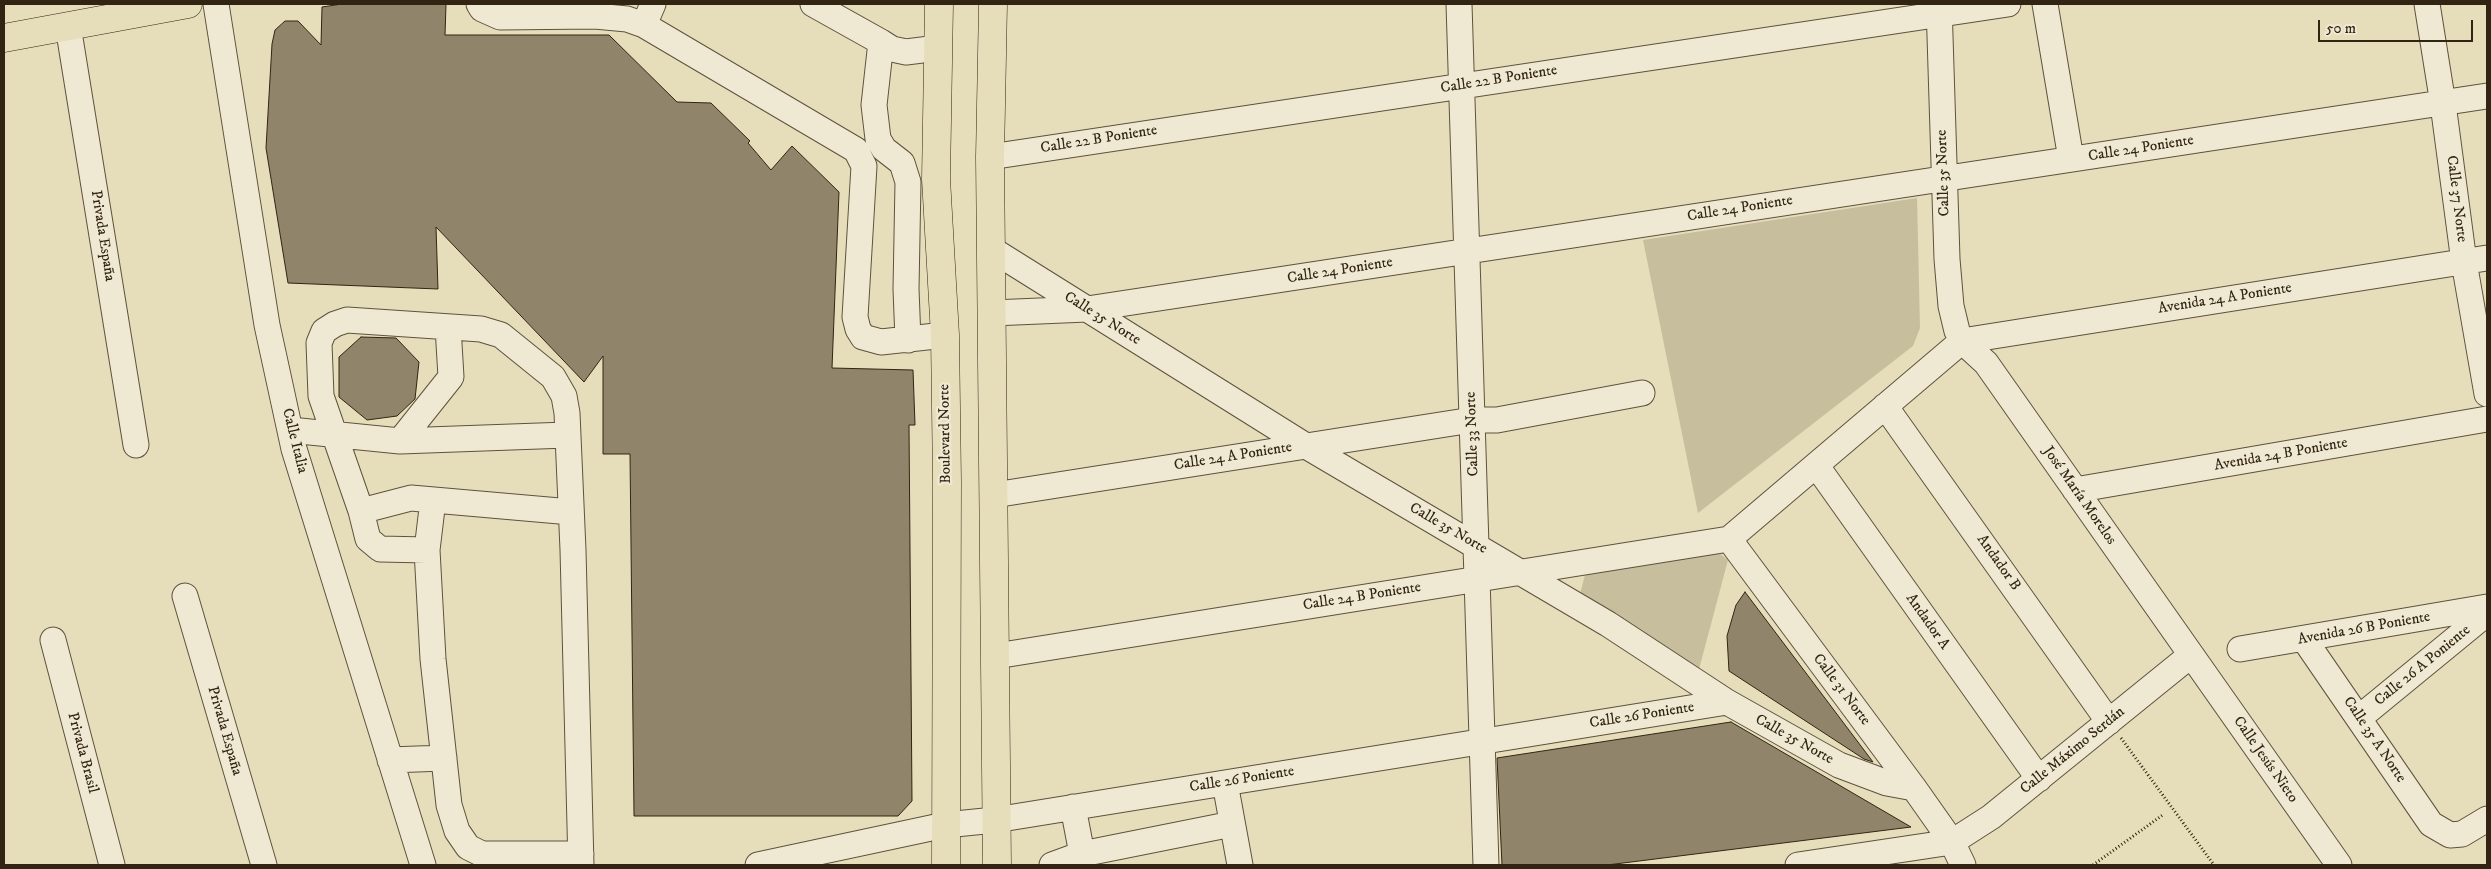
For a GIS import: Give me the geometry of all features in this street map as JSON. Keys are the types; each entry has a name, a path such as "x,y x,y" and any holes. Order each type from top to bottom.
{"main road":[{"path":"4,38 188,4"},
{"name":"Boulevard Norte","path":"939,4 936,179 945,335 947,481 946,865"},
{"path":"993,4 990,156 996,656 995,820 997,865"}],"street":[{"name":"Calle Italia","path":"216,4 267,325 290,430 423,865"},
{"path":"479,4 482,9 500,17 595,16 627,19 648,14 680,48 867,145 884,149 902,163 907,176 906,290 908,340"},
{"path":"813,4 892,49 906,52 938,48"},
{"name":"Calle 33 Norte","path":"1459,4 1486,865"},
{"name":"Calle 22 B Poniente","path":"990,156 1462,86 1939,9 2008,4"},
{"path":"2046,4 2071,159"},
{"name":"Calle 37 Norte","path":"2427,4 2443,104 2475,260 2487,394"},
{"name":"Calle 35 Norte","path":"1939,9 1944,178 1951,306 1953,320 1962,341"},
{"name":"Privada España","path":"68,26 136,445"},
{"path":"880,42 874,105 864,166 856,317 858,328 863,337 871,341 908,340 945,335"},
{"name":"Calle 24 Poniente","path":"992,313 1087,309 2487,96"},
{"name":"Calle 35 Norte","path":"991,249 1306,446 1476,544 1608,624 1727,702 1839,765 1887,783 1914,788"},
{"name":"Avenida 24 A Poniente","path":"1962,341 2475,260"},
{"path":"428,550 375,547 368,539 361,511 320,396 319,343 324,331 335,324 347,320 481,328 501,335 553,377 564,396 567,413 578,702 581,860 482,854 468,847 457,831 449,804 433,659 428,550 433,500"},
{"path":"400,442 451,377 448,327"},
{"path":"1729,539 1962,341"},
{"name":"José María Morelos","path":"1962,341 1986,363 2191,655"},
{"name":"Calle 24 A Poniente","path":"994,495 1472,420 1496,420 1642,393"},
{"name":"Andador B","path":"1886,406 2109,722"},
{"name":"Avenida 24 B Poniente","path":"2075,490 2487,419"},
{"path":"290,430 400,442 567,435"},
{"name":"Andador A","path":"1816,465 2038,779"},
{"path":"361,511 411,498 571,512"},
{"name":"Calle 24 B Poniente","path":"996,656 1729,539"},
{"name":"Calle 31 Norte","path":"1729,539 1952,842"},
{"name":"Privada España","path":"185,596 264,865"},
{"name":"Avenida 26 B Poniente","path":"2240,649 2487,607"},
{"name":"Calle 26 A Poniente","path":"2360,718 2487,613"},
{"name":"Calle 35 A Norte","path":"2304,639 2431,824 2450,834 2462,834 2487,819"},
{"name":"Privada Brasil","path":"52,640 112,865"},
{"name":"Calle Máximo Serdán","path":"1952,842 1991,817 2191,655"},
{"name":"Calle Jesús Nieto","path":"2191,655 2338,865"},
{"name":"Calle 26 Poniente","path":"758,865 945,825 995,820 1727,702"},
{"path":"390,760 444,758"},
{"path":"1225,783 1240,865"},
{"path":"1074,807 1082,854"},
{"path":"1052,865 1082,854 1232,824"},
{"path":"1798,865 1952,842 1963,865"}],"path":[{"path":"2109,722 2214,865"},
{"path":"2093,865 2164,814"}],"shaded area":[{"path":"1917,198 1920,328 1913,346 1698,513 1643,240"},
{"path":"1714,549 1728,560 1698,673 1580,594 1586,571"}],"building":[{"path":"342,4 446,4 445,35 609,35 677,102 711,103 750,141 748,143 771,170 792,146 839,192 832,368 913,370 915,425 909,425 912,801 898,816 634,816 630,454 603,454 603,356 584,382 436,227 438,289 288,283 266,148 272,44 275,30 285,21 298,21 321,45 322,7"},
{"path":"361,337 396,338 419,362 415,399 397,416 367,420 339,397 339,357"},
{"path":"1745,592 1873,762 1864,759 1729,671 1727,636 1736,605"},
{"path":"1731,722 1911,827 1607,865 1502,865 1497,758"}]}
